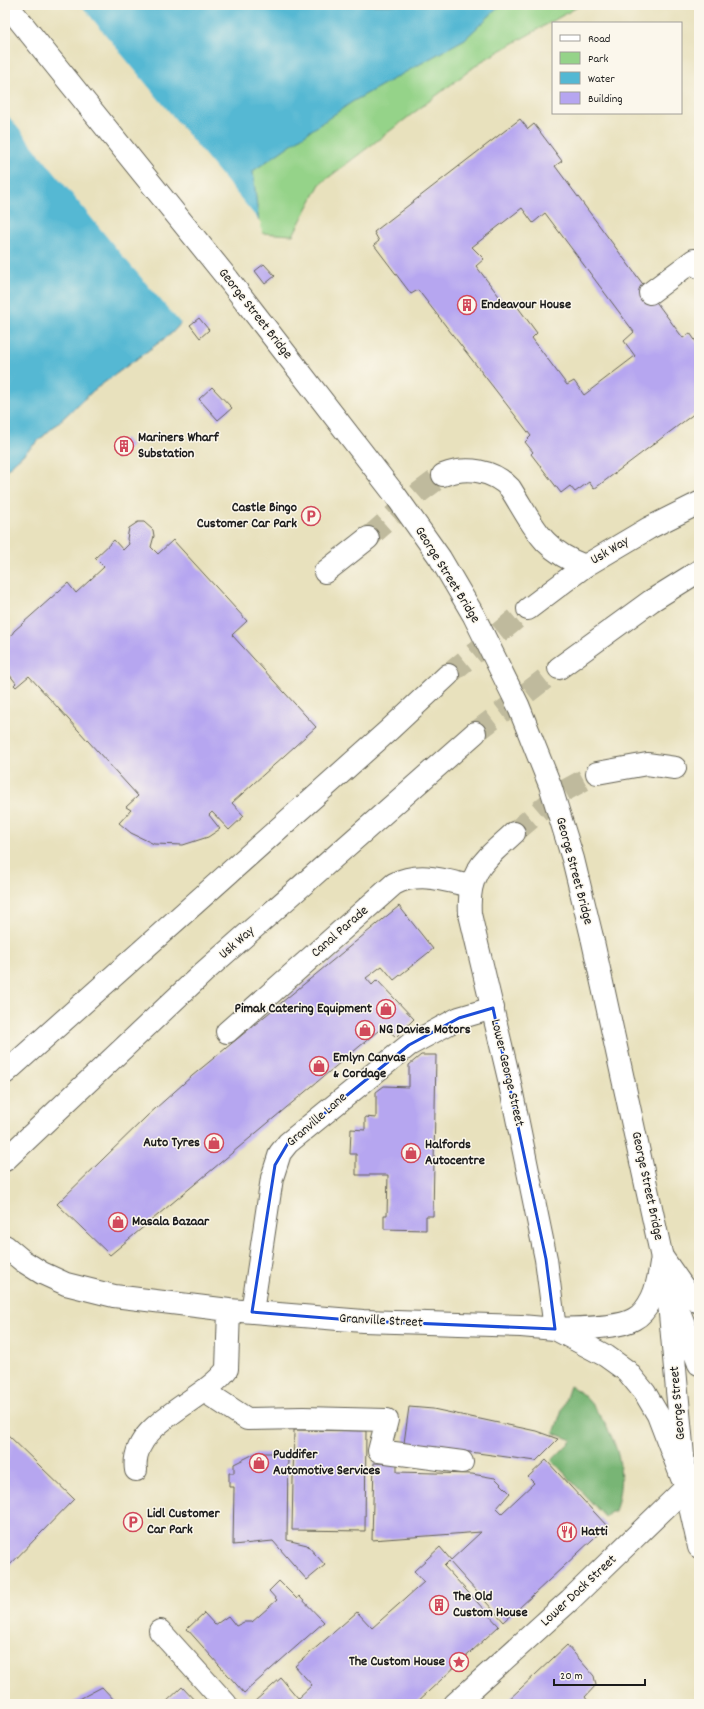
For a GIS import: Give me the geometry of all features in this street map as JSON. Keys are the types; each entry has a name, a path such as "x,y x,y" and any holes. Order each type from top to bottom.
{"main road":[{"name":"George Street Bridge","path":"7,5 228,279 391,490 440,558 474,616 518,705 550,786 573,859 662,1256"},
{"path":"650,293 694,260 699,267"},
{"path":"443,475 461,470 475,471 494,476 503,481 510,488 543,540 567,559 585,566"},
{"name":"Usk Way","path":"528,609 585,566 649,528 699,503"},
{"path":"325,572 368,538"},
{"path":"559,668 651,601 699,571"},
{"path":"5,1073 390,730 448,676"},
{"name":"Usk Way","path":"5,1160 204,972 476,732"},
{"path":"598,773 647,764 675,768"},
{"name":"Lower George Street","path":"514,833 484,862 476,872 470,886 470,914 509,1079 545,1251 556,1329"},
{"name":"Canal Parade","path":"226,1032 394,884 402,880 421,876 470,886"},
{"name":"Granville Lane","path":"252,1312 272,1178 280,1153 288,1143 409,1045 459,1018 493,1008"},
{"name":"Granville Street","path":"5,1246 23,1261 42,1273 66,1284 114,1296 229,1310 363,1322 521,1326 556,1329 616,1363 627,1371 658,1415 692,1482"},
{"path":"556,1329 604,1326 634,1320 648,1307 653,1298 662,1256"},
{"path":"662,1256 684,1287 699,1302"},
{"name":"George Street","path":"662,1256 667,1281 699,1547"},
{"name":"George Street","path":"667,1281 699,1364"},
{"path":"136,1470 137,1450 146,1437 223,1374 226,1369 229,1310"},
{"path":"204,1390 247,1419 303,1418 387,1420 379,1451 462,1462"},
{"path":"692,1482 699,1507"},
{"name":"Lower Dock Street","path":"455,1704 570,1600 692,1482"},
{"path":"160,1631 226,1704"}],"highlighted area":[{"path":"493,1008 546,1259 555,1329 363,1321 252,1312 275,1165 288,1143 409,1045 459,1018"}],"green space":[{"path":"244,5 581,5 482,61 320,184 293,235 260,233 172,333 94,390 5,471"},
{"path":"570,1386 587,1399 600,1416 613,1439 620,1462 620,1486 615,1512 611,1512 605,1517 552,1460 572,1440 554,1433"}],"water":[{"path":"5,5 501,5 465,39 352,102 253,171 260,233 172,333 94,390 5,471"}],"pier":[{"path":"5,5 81,5 261,223 262,234 182,325 120,253 5,112"}],"building":[{"name":"Endeavour House","path":"520,119 528,129 534,124 562,161 555,166 683,338 690,333 699,346 699,410 594,489 589,482 575,492 570,486 561,493 531,454 533,452 525,442 531,436 418,290 411,294 374,245 379,241 374,232","holes":["522,208 533,223 545,213 634,332 624,341 635,356 584,395 574,381 567,385 532,338 537,333 514,302 508,308 476,266 484,259 472,247"]},
{"path":"264,264 275,276 265,284 255,271"},
{"path":"199,318 209,330 200,338 190,325"},
{"path":"212,387 232,408 218,420 199,399"},
{"name":"Mariners Wharf Substation","path":"125,438 132,446 123,454 116,447"},
{"path":"138,522 144,522 153,530 154,536 151,547 158,554 173,540 247,621 232,635 316,727 232,803 244,816 229,830 212,812 209,815 220,829 208,837 183,845 154,844 131,833 119,823 131,810 126,807 138,796 29,676 16,687 14,685 16,683 5,669 5,645 14,631 68,583 76,593 104,567 95,558 114,540 123,550 129,544 127,539 129,528"},
{"path":"399,906 433,949 394,980 382,966 366,978 372,985 377,980 414,1019 396,1037 384,1026 110,1255 57,1204 147,1116 192,1076"},
{"path":"421,1055 436,1055 433,1216 426,1216 426,1230 384,1229 384,1215 387,1215 388,1175 356,1175 356,1154 350,1154 351,1129 365,1130 365,1117 376,1118 376,1092 384,1086 409,1087 409,1065"},
{"path":"409,1407 433,1409 536,1431 558,1439 536,1461 404,1443"},
{"path":"294,1430 366,1431 365,1531 292,1530"},
{"path":"5,1432 74,1499 5,1570"},
{"path":"256,1453 288,1453 287,1540 307,1545 325,1565 307,1580 273,1541 233,1545 234,1487 229,1487 229,1473 234,1473 234,1464"},
{"path":"546,1460 607,1526 504,1622 449,1561 444,1566 499,1626 415,1704 255,1704 254,1702 281,1678 298,1698 312,1685 295,1666 357,1612 372,1628 424,1582 414,1571 440,1547 451,1560 481,1532 372,1540 374,1463 397,1464 397,1472 472,1474 495,1478 510,1493 497,1508 502,1513 534,1483 528,1477"},
{"path":"279,1581 297,1599 299,1596 324,1622 244,1693 187,1629 204,1613 215,1625 228,1616 236,1626 244,1622 252,1622 277,1600 269,1591"},
{"path":"567,1645 594,1676 596,1685 585,1697 590,1704 504,1704"},
{"path":"102,1687 118,1704 70,1704"},
{"path":"182,1687 198,1704 164,1704"}],"tunnel":[{"path":"368,538 420,492 443,475"},
{"path":"448,675 528,609"},
{"path":"475,733 559,668"},
{"path":"514,833 562,792 597,773"}],"place":[{"name":"Endeavour House","path":"467,305"},
{"name":"Mariners Wharf Substation","path":"124,446"},
{"name":"Castle Bingo Customer Car Park","path":"311,516"},
{"name":"Pimak Catering Equipment","path":"386,1009"},
{"name":"NG Davies Motors","path":"365,1030"},
{"name":"Emlyn Canvas & Cordage","path":"319,1066"},
{"name":"Auto Tyres","path":"214,1143"},
{"name":"Halfords Autocentre","path":"411,1153"},
{"name":"Masala Bazaar","path":"118,1222"},
{"name":"Puddifer Automotive Services","path":"259,1463"},
{"name":"Lidl Customer Car Park","path":"133,1522"},
{"name":"Hatti","path":"567,1532"},
{"name":"The Old Custom House","path":"439,1605"},
{"name":"The Custom House","path":"459,1662"}]}
